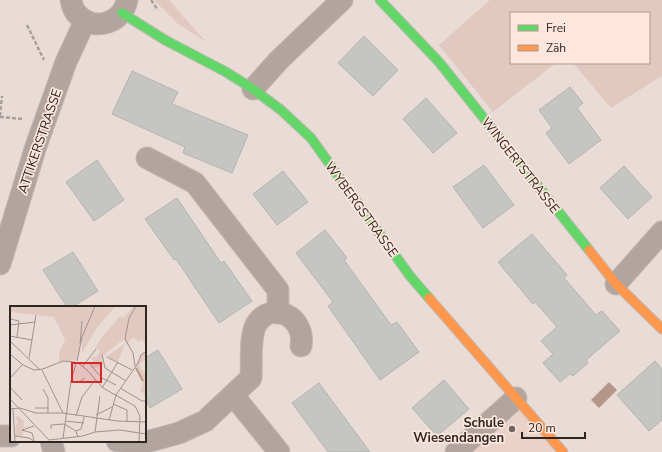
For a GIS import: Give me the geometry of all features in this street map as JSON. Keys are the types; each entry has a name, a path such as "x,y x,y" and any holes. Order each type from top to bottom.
{"street":[{"path":"71,0 73,8 78,16 85,21 94,24 105,24 114,20 125,7"},
{"path":"253,89 280,60 342,0"},
{"name":"WINGERTSTRASSE","path":"380,0 439,62 616,284 662,329"},
{"name":"WYBERGSTRASSE","path":"125,7 165,40 226,72 253,89 281,110 311,138 410,276 563,452"},
{"name":"ATTIKERSTRASSE","path":"0,264 36,146 66,62 85,21"},
{"path":"147,158 195,183 278,290 278,313"},
{"path":"616,284 662,232"},
{"path":"146,442 179,433 205,420 251,378 253,331 256,324 262,318 269,314 278,313 285,314 292,318 298,324 301,331 301,346"},
{"path":"233,395 279,452"},
{"path":"456,452 516,398"},
{"path":"51,442 54,452"}],"path":[{"path":"151,0 159,10"},
{"path":"27,25 46,64"},
{"path":"2,96 0,116 27,119"}],"shaded area":[{"path":"154,0 169,0 206,42 177,23"},
{"path":"490,0 662,0 662,76 611,108 574,64 650,64 650,12 510,12 510,64 555,64 493,112 439,45"},
{"path":"609,382 617,390 599,408 591,400"},
{"name":"Schule Wiesendangen","path":"516,398 563,452 456,452"}],"building":[{"path":"364,36 398,70 373,96 338,63"},
{"path":"132,71 178,92 172,104 248,135 232,173 183,153 185,147 112,114"},
{"path":"570,87 583,103 577,108 601,140 569,164 546,133 552,128 539,110"},
{"path":"426,98 457,133 433,153 403,119"},
{"path":"97,160 124,200 94,221 66,182"},
{"path":"484,165 514,205 483,228 453,187"},
{"path":"624,166 652,197 628,219 600,188"},
{"path":"283,171 308,202 277,225 253,194"},
{"path":"177,198 221,263 224,261 252,301 219,323 176,259 174,260 145,219"},
{"path":"325,230 347,258 344,260 391,325 397,322 419,352 380,380 328,306 333,302 296,253"},
{"path":"532,234 567,275 564,278 596,315 602,311 620,331 586,360 588,363 573,376 570,374 560,382 543,363 553,354 541,341 557,327 535,302 533,304 498,262"},
{"path":"73,252 98,291 74,306 66,306 43,270"},
{"path":"158,350 182,389 150,408 146,401 146,357"},
{"path":"655,361 662,369 662,420 649,431 617,395"},
{"path":"444,380 469,409 437,436 412,408"},
{"path":"319,383 370,452 328,452 292,403"}],"traffic: fast":[{"path":"380,0 439,62 589,250"},
{"path":"122,13 165,40 226,72 253,89 281,110 311,138 410,276 429,298"}],"traffic: slow":[{"path":"589,250 616,284 662,329"},
{"path":"429,298 563,452"}],"place":[{"name":"Schule Wiesendangen","path":"512,429"}]}
